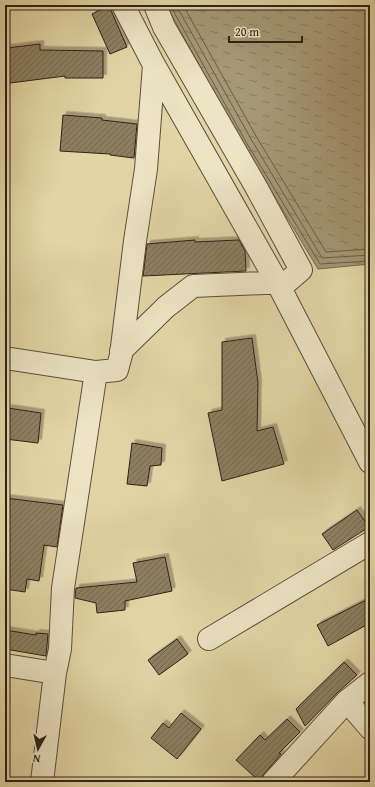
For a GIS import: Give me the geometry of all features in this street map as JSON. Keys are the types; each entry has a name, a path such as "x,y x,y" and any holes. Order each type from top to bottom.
{"street":[{"path":"122,5 154,65 277,282 370,462"},
{"path":"121,351 166,308 192,286 286,282 301,270 256,184 164,27 155,5"},
{"path":"5,358 96,372 117,370 121,351 146,169 154,65"},
{"path":"42,782 55,672 60,649 63,588 96,372"},
{"path":"209,639 370,543"},
{"path":"5,665 55,672"},
{"path":"272,782 347,701 370,683"},
{"path":"347,701 370,728"}],"water":[{"path":"166,5 370,5 370,264 318,269 243,144"}],"building":[{"path":"109,6 127,47 110,54 92,14"},
{"path":"40,44 40,50 103,51 103,78 65,78 65,76 10,83 7,48"},
{"path":"63,115 102,118 102,120 137,124 134,158 110,154 60,151"},
{"path":"195,240 195,242 239,240 245,251 246,271 143,276 147,244"},
{"path":"252,338 258,383 257,431 273,427 284,464 222,481 208,413 222,410 222,342"},
{"path":"8,408 41,413 38,443 5,439"},
{"path":"132,443 162,448 161,465 150,466 147,486 127,484"},
{"path":"5,498 63,505 57,547 44,545 39,581 27,579 25,592 5,589"},
{"path":"357,510 369,527 333,550 322,534"},
{"path":"165,557 172,591 125,601 125,610 97,613 96,603 75,598 76,588 137,582 133,563"},
{"path":"370,598 370,623 328,646 317,625"},
{"path":"5,630 36,635 36,633 48,634 46,656 5,649"},
{"path":"177,639 188,654 159,675 148,660"},
{"path":"344,662 357,675 305,726 296,709"},
{"path":"181,713 201,729 177,759 151,738 163,723 169,728"},
{"path":"287,719 300,732 279,753 281,754 259,781 236,760 260,735 265,740"}]}
